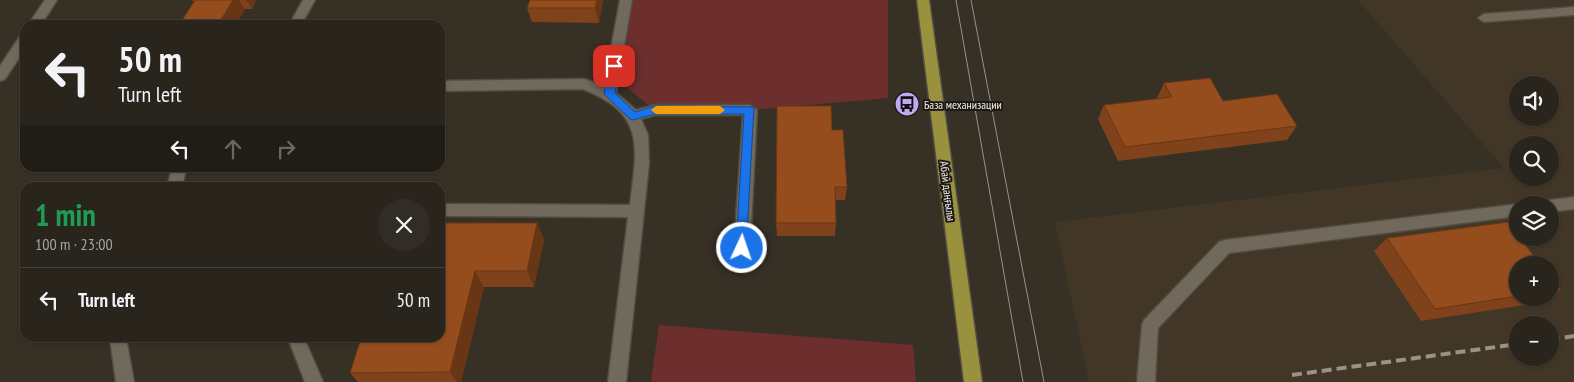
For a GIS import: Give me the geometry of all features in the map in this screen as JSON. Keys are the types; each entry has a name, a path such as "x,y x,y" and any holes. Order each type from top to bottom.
{"main road":[{"name":"Абай даңғылы","path":"923,0 973,382"}],"street":[{"path":"37,20 51,0"},
{"path":"298,20 309,0"},
{"path":"610,94 626,0"},
{"path":"1484,18 1574,11"},
{"path":"0,76 20,46"},
{"path":"445,86 584,84 610,94 633,116 641,135 642,163 617,382"},
{"path":"633,116 655,110 750,110 742,248"},
{"path":"1559,205 1574,203"},
{"path":"445,210 637,211"},
{"path":"1146,382 1150,325 1225,247 1509,211"},
{"path":"119,342 125,382"},
{"path":"298,342 314,382"}],"shaded area":[{"path":"626,0 888,0 888,98 763,109 655,110 613,77"},
{"path":"1358,0 1574,0 1574,382 1089,382 1055,222 1504,168"},
{"path":"659,325 913,345 916,382 651,382"}],"building":[{"path":"195,0 233,0 221,20 182,20"},
{"path":"530,0 597,0 595,8 527,8"},
{"path":"1210,78 1223,101 1277,94 1297,126 1125,147 1104,105 1172,97 1164,83"},
{"path":"777,106 831,106 832,130 843,130 847,187 835,187 836,223 776,223"},
{"path":"1508,222 1509,246 1526,246 1534,256 1509,256 1509,297 1435,309 1387,238"},
{"path":"445,223 537,223 527,271 475,271 450,372 350,373 360,342 445,342"}],"tram line":[{"path":"956,0 1023,382"},
{"path":"971,0 1044,382"}],"railway":[{"path":"1559,338 1574,336"},
{"path":"1292,375 1509,345"}],"slow traffic":[{"path":"656,110 720,110"}],"place":[{"name":"База механизации","path":"907,104"}],"route":[{"path":"614,66 610,94 633,116 655,110 750,110 742,248"}]}
